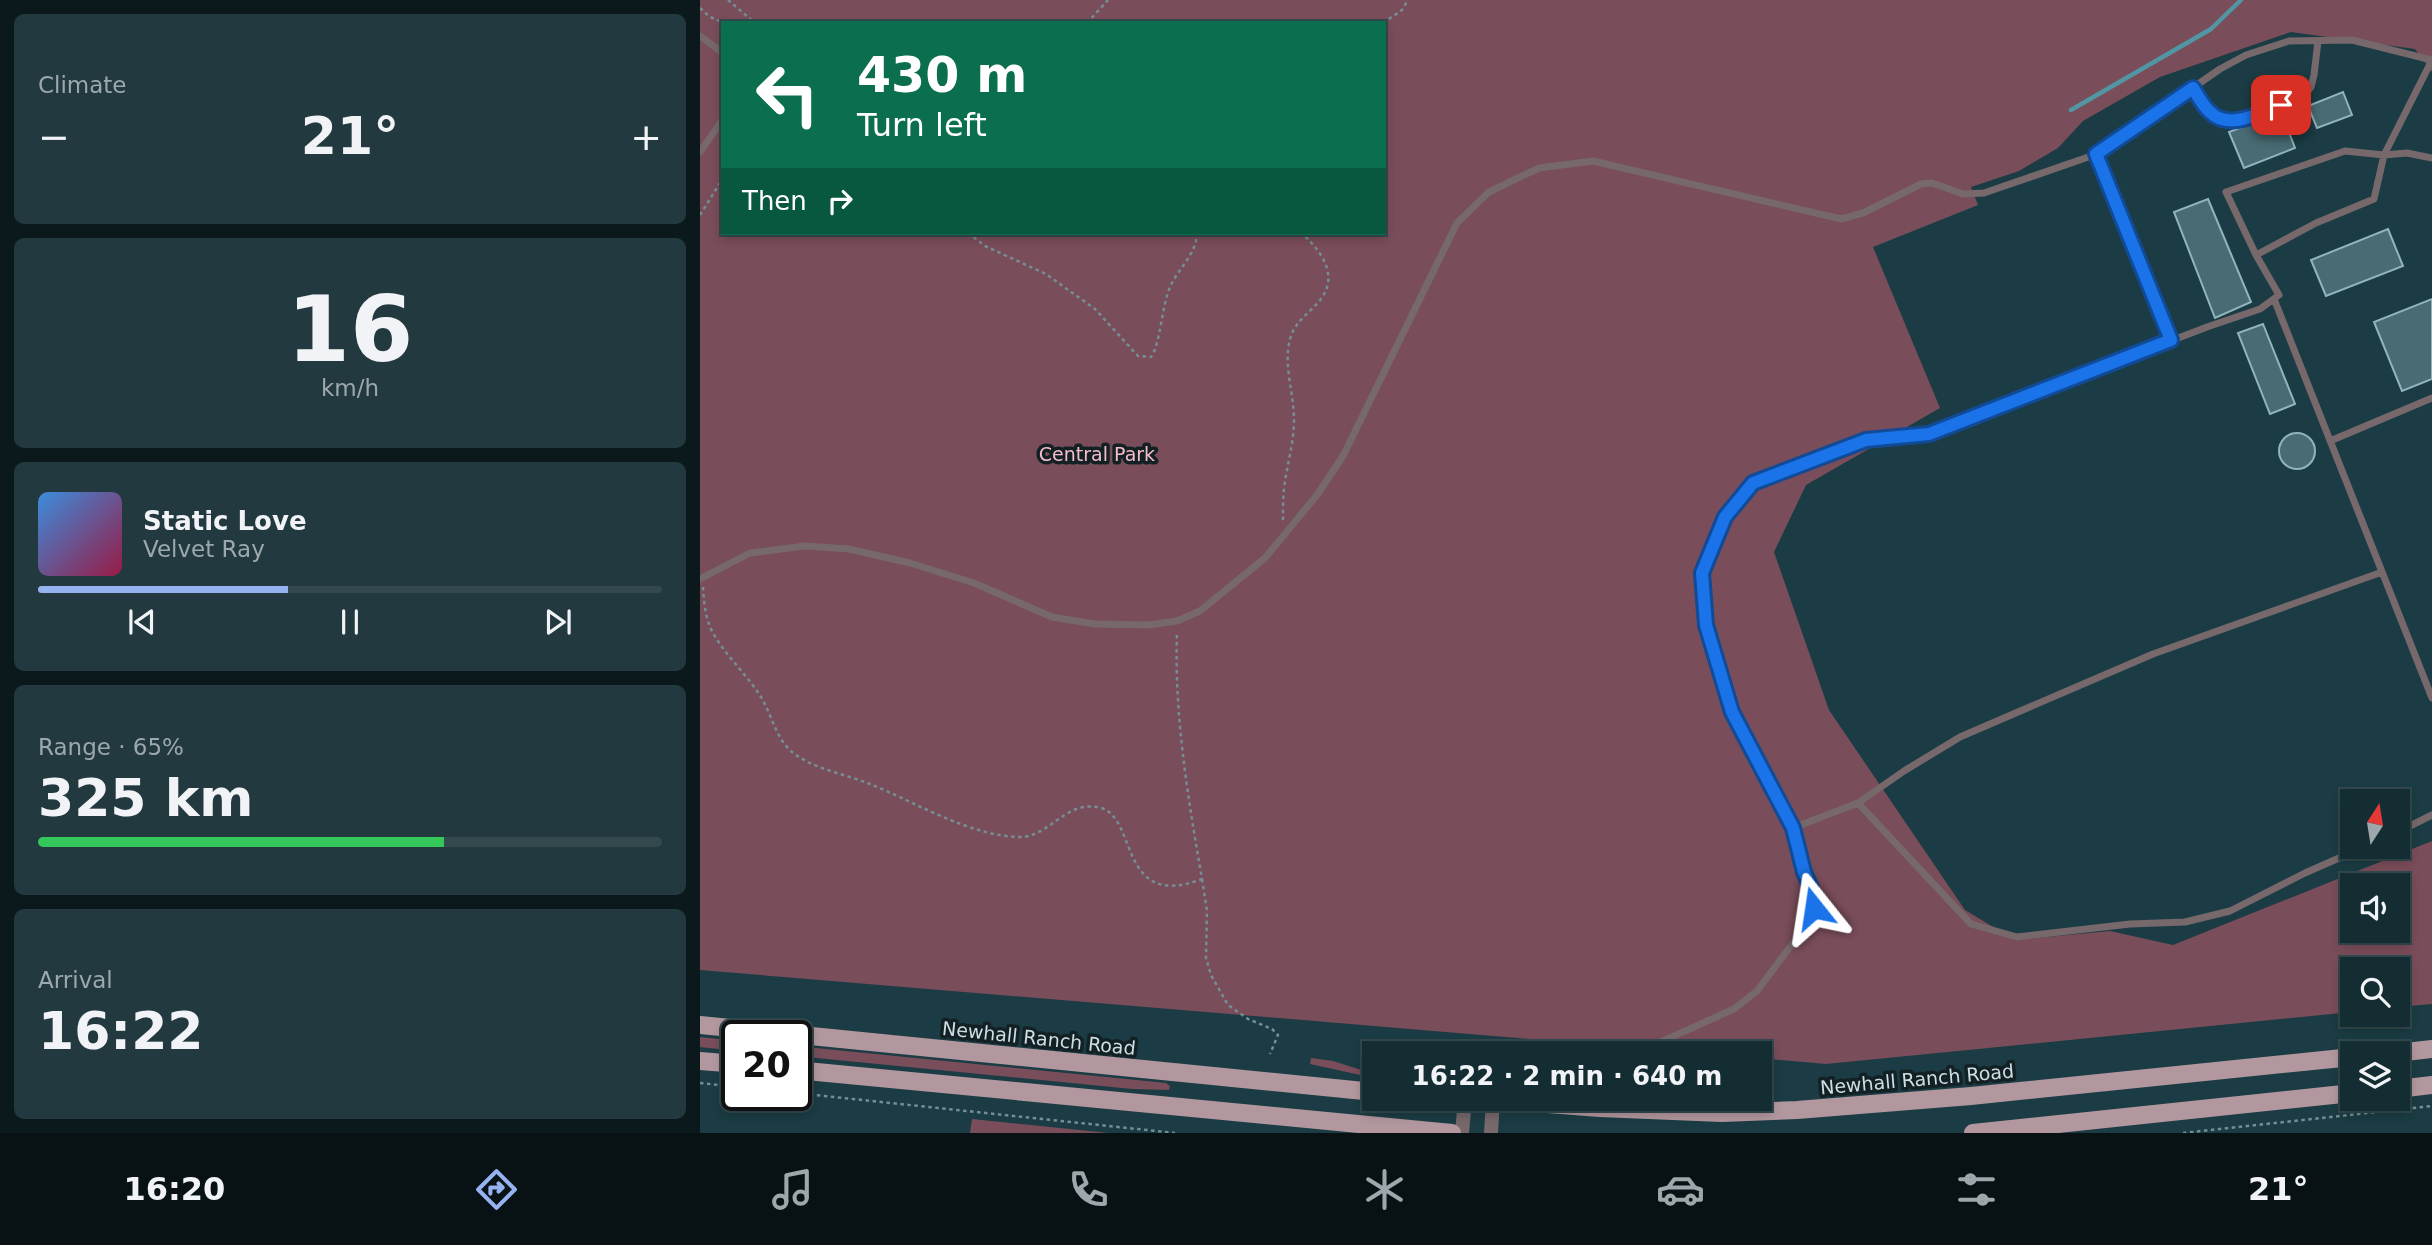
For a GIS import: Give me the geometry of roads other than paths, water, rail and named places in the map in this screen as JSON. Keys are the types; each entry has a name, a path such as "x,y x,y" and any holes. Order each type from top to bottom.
{"main road":[{"name":"Newhall Ranch Road","path":"700,1025 1362,1091"},
{"path":"2410,1052 2432,1049"},
{"name":"Newhall Ranch Road","path":"1695,1111 1722,1113 1797,1110 1971,1096 2340,1058"},
{"path":"700,1061 721,1063"},
{"path":"812,1072 1452,1133"},
{"path":"2410,1087 2432,1085"},
{"path":"1973,1133 2340,1094"}],"street":[{"path":"1462,1133 1464,1111"},
{"path":"1491,1133 1492,1111"}],"lane":[{"path":"700,36 721,52"},
{"path":"702,578 750,553 805,546 849,549 910,563 974,583 1052,617 1095,624 1148,625 1177,621 1200,611 1265,558 1317,495 1343,456 1457,223 1489,192 1539,168 1593,161 1841,219 1863,213 1921,184 1932,183 1964,194 1984,193 2096,154 2220,69 2246,55 2289,41 2352,40 2432,60 2384,155 2374,199 2316,223 2256,255"},
{"path":"2193,88 2214,115 2236,121 2303,97 2311,87 2318,41"},
{"path":"700,152 721,122"},
{"path":"1663,1041 1734,1009 1757,991 1802,931 1814,908 1811,888 1804,872 1793,828 1732,712 1706,625 1702,573 1725,517 1753,483 1866,440 1929,434 2171,340 2260,309 2279,295 2256,255 2226,192 2345,151 2384,155 2407,153 2432,158"},
{"path":"2096,154 2171,340"},
{"path":"2274,299 2432,698"},
{"path":"2330,441 2432,398"},
{"path":"1793,828 1858,803 1960,737 2153,654 2382,572"},
{"path":"1858,803 1971,925 2017,937 2130,924 2185,922 2230,912 2340,858"},
{"path":"2410,826 2432,815"}],"waterway":[{"path":"2071,110 2211,29 2241,0"}],"park label":[{"name":"Central Park","path":"1097,454"}]}
